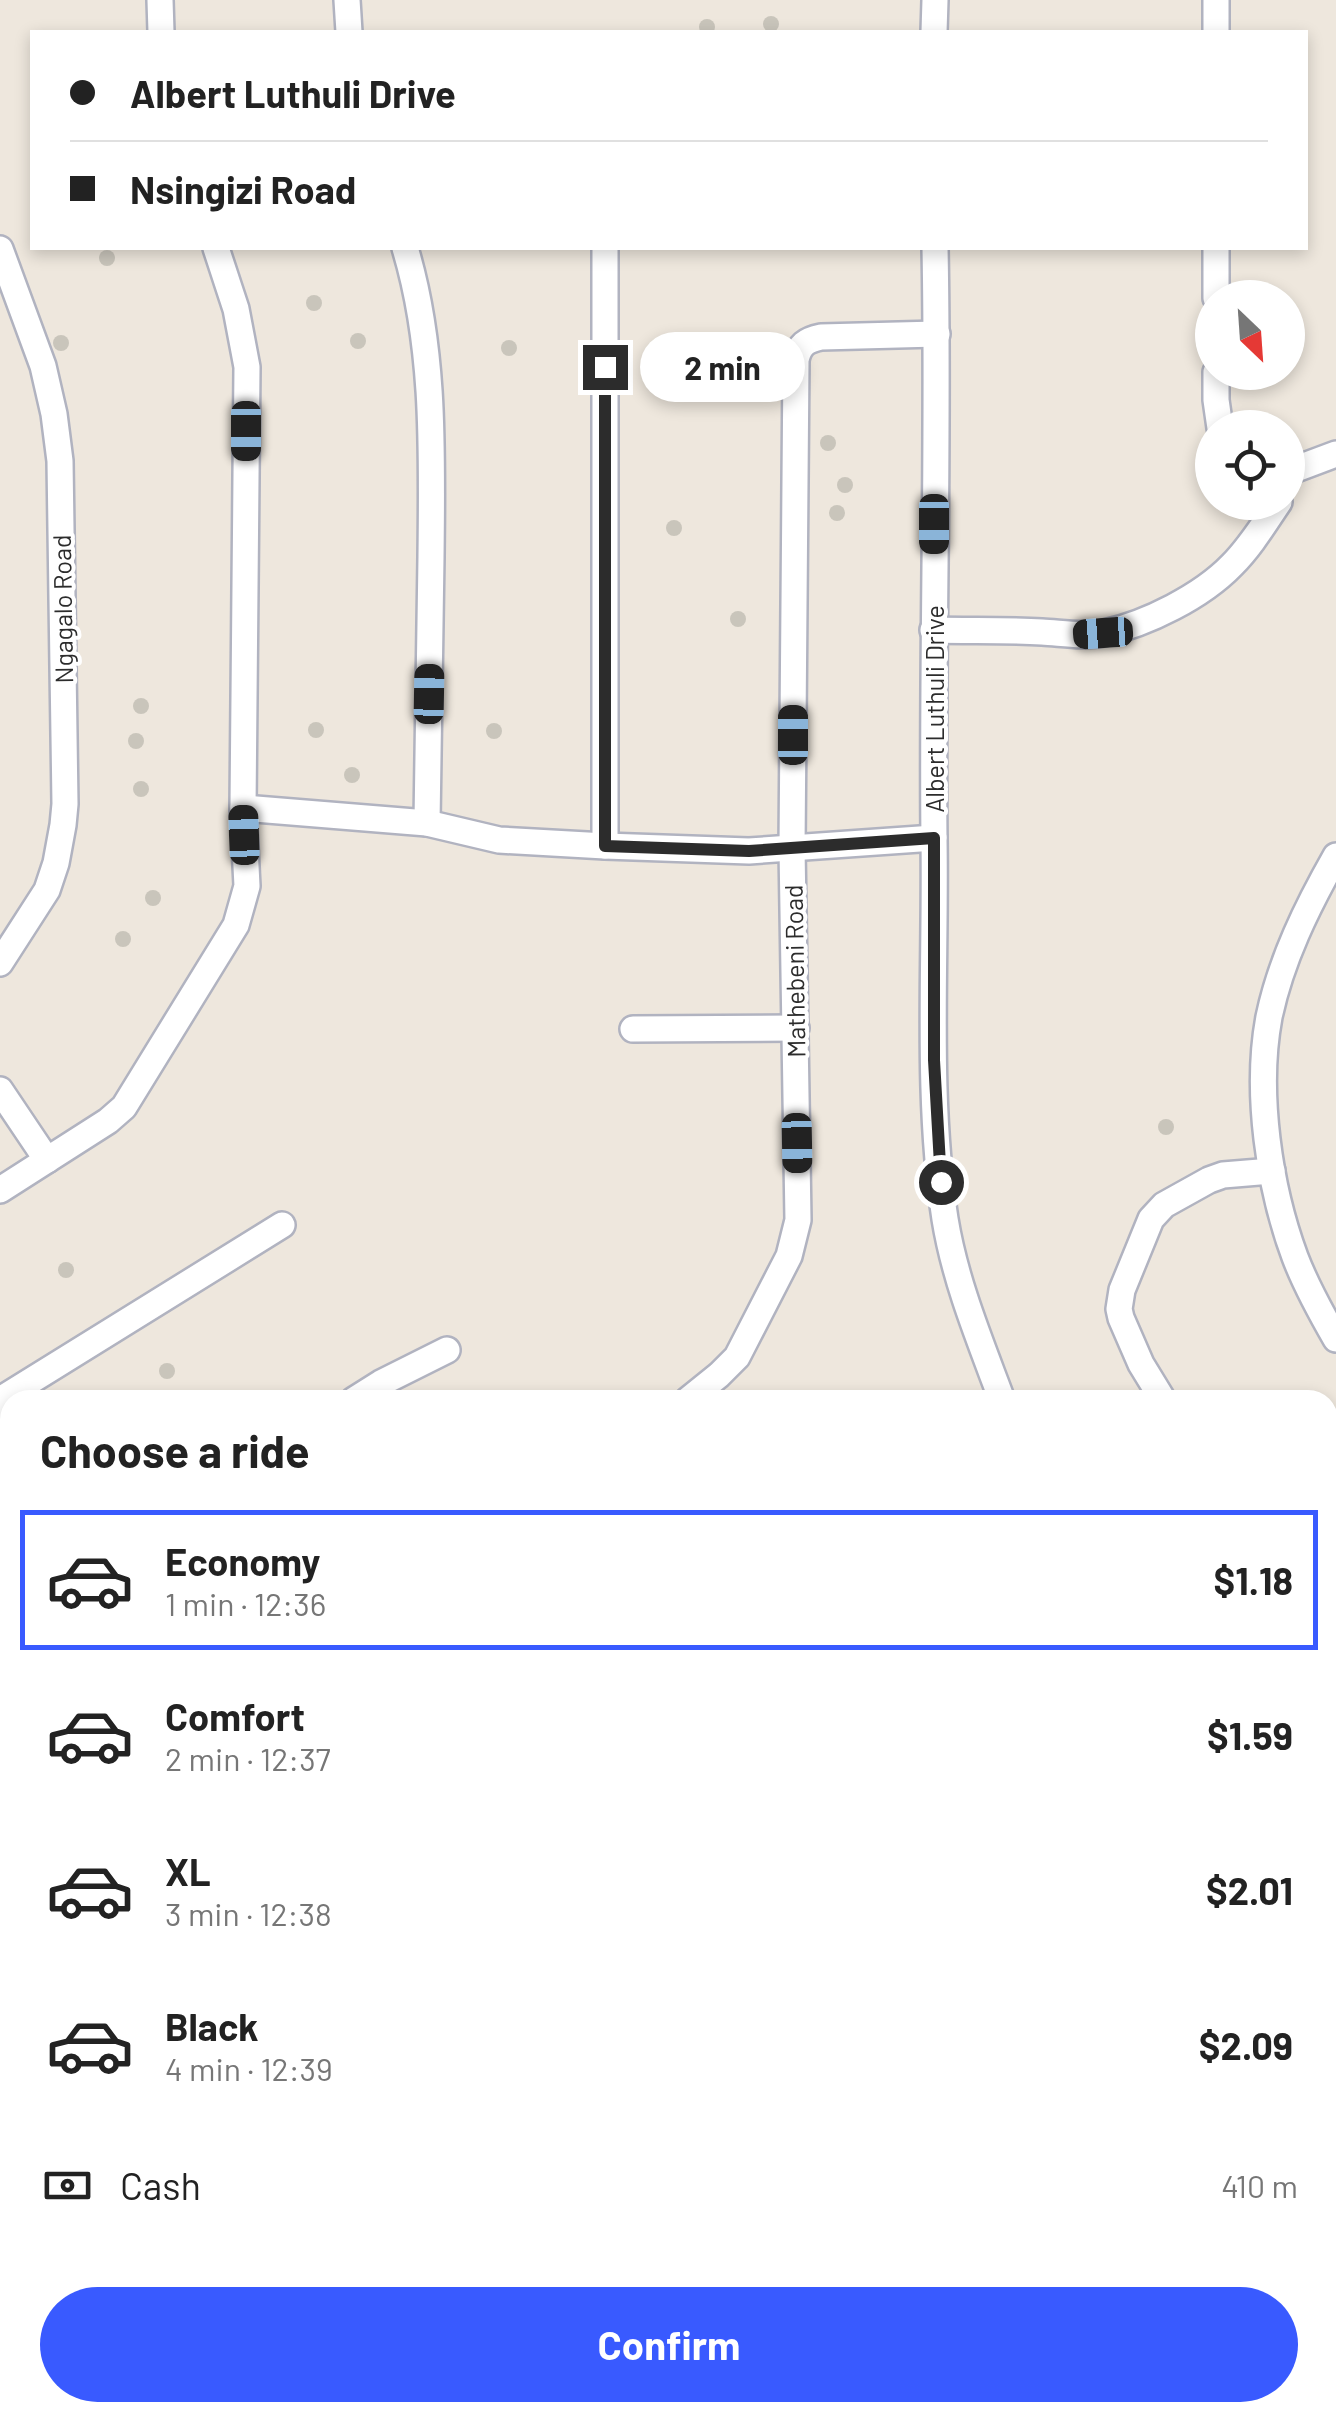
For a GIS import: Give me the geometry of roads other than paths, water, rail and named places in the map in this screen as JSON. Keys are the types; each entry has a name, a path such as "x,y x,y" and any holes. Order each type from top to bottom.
{"street":[{"path":"160,0 161,30"},
{"path":"347,0 349,30"},
{"path":"934,30 935,0"},
{"path":"1216,0 1216,30"},
{"name":"Ngagalo Road","path":"0,249 44,366 58,441 64,804 53,876 0,963"},
{"path":"0,1190 124,1107 236,925 246,886 242,808 247,368 236,310 217,250"},
{"path":"406,250 422,316 428,374 432,504 427,823"},
{"path":"605,250 605,846"},
{"name":"Albert Luthuli Drive","path":"935,250 934,1060 944,1209 957,1274 998,1390"},
{"path":"1216,250 1216,280"},
{"name":"Mathebeni Road","path":"700,1390 737,1357 788,1256 798,1220 792,848 796,360 807,340 936,334"},
{"path":"1305,470 1336,454"},
{"path":"934,630 1103,633 1155,615 1187,598 1230,568 1266,520"},
{"path":"242,808 427,823 499,840 605,846 749,851 934,838"},
{"path":"1336,856 1314,894 1280,976 1270,1017 1264,1102 1274,1187 1295,1258 1336,1339"},
{"path":"633,1029 796,1028"},
{"path":"0,1090 46,1160"},
{"path":"1157,1390 1140,1364 1120,1308 1122,1290 1151,1219 1164,1205 1209,1180 1272,1170"},
{"path":"16,1390 282,1225"},
{"path":"369,1390 448,1350"}]}
